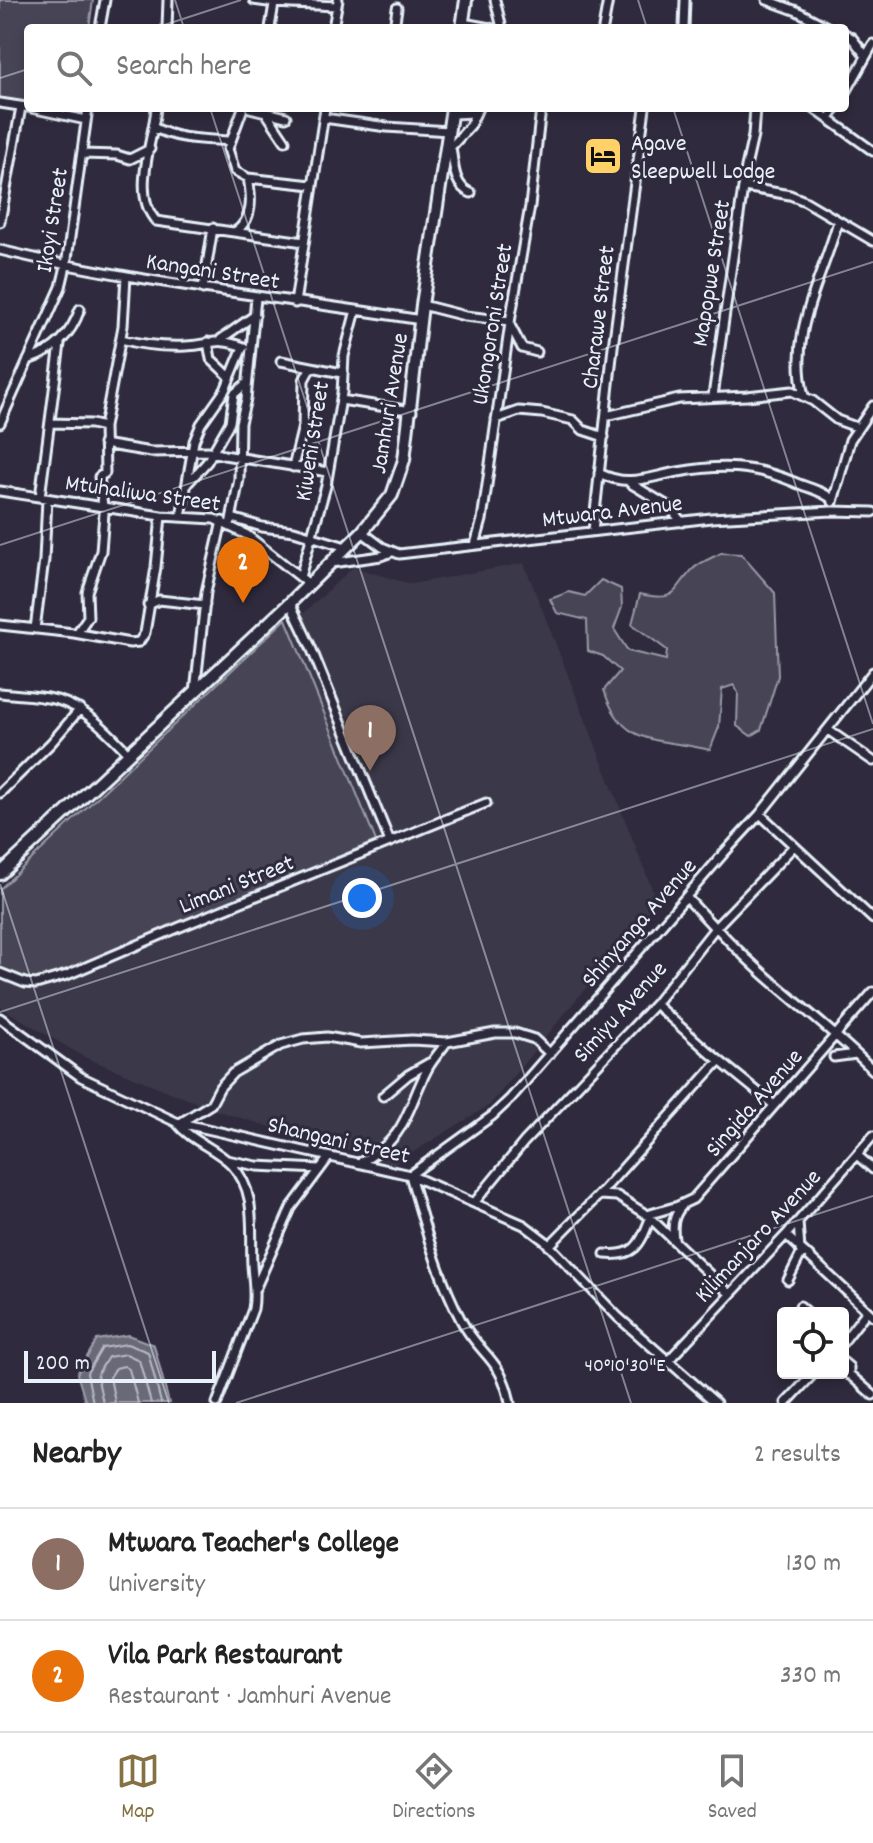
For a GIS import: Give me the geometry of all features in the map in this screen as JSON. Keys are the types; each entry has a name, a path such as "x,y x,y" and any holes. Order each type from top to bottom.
{"street":[{"path":"101,24 105,0"},
{"path":"167,24 168,0"},
{"path":"254,0 274,4 337,3 334,24"},
{"path":"463,24 466,0"},
{"path":"495,0 501,24"},
{"path":"604,24 608,0"},
{"path":"684,24 685,0"},
{"path":"767,0 821,24"},
{"path":"271,24 274,4"},
{"path":"395,24 397,8"},
{"path":"849,36 866,56"},
{"path":"849,87 873,44"},
{"path":"0,103 24,107"},
{"path":"0,222 26,112"},
{"path":"50,112 86,120"},
{"name":"Ikoyi Street","path":"0,423 61,287 87,112"},
{"path":"155,112 143,193 153,218 168,224 304,242"},
{"path":"241,112 228,149 232,166 240,175 312,185"},
{"path":"261,112 286,117"},
{"path":"295,303 325,112"},
{"name":"Jamhuri Avenue","path":"0,874 290,603 304,581 329,564 362,532 392,495 399,480 412,411 422,305 452,112"},
{"path":"471,193 463,190 456,177 451,147 470,126 477,112"},
{"name":"Ukongoroni Street","path":"475,545 482,520 528,219 541,112"},
{"name":"Charawe Street","path":"593,531 613,347 644,112"},
{"name":"Mapopwe Street","path":"713,396 754,112"},
{"path":"819,112 873,151"},
{"path":"829,119 833,112"},
{"path":"267,114 285,141"},
{"path":"324,118 387,127 449,131"},
{"path":"153,127 165,134 230,141"},
{"path":"152,139 165,134"},
{"path":"82,154 117,155 130,159 150,149"},
{"path":"235,232 247,219 251,195 248,178"},
{"path":"744,187 790,195 805,201 873,241"},
{"path":"804,396 800,360 804,325 813,288 838,221"},
{"path":"203,289 213,228"},
{"name":"Kangani Street","path":"0,250 66,266 256,298 421,320"},
{"path":"77,633 88,617 87,592 101,551 103,506 99,477 105,473 104,427 121,339 126,276"},
{"path":"195,692 212,556 228,521 241,458 240,423 252,350 256,298"},
{"path":"422,305 510,323 519,344 526,350 537,352"},
{"path":"28,360 60,344 71,330 80,309"},
{"name":"Kiweni Street","path":"304,581 328,472 341,400 342,373 356,310"},
{"path":"121,339 152,346 189,346 219,340 255,315"},
{"path":"219,340 252,350"},
{"path":"208,342 211,359 230,377"},
{"path":"35,629 44,560 43,498 60,344"},
{"path":"506,354 519,344"},
{"path":"181,517 191,452 201,424 225,390 243,347"},
{"path":"281,361 342,373"},
{"path":"293,467 303,426 304,380 311,367"},
{"path":"187,484 213,451 231,418 234,394 247,383"},
{"path":"606,416 670,400 792,391 837,420 856,427"},
{"path":"0,396 10,398"},
{"path":"341,400 412,411"},
{"path":"832,511 844,458 856,427 873,406"},
{"path":"496,419 519,411 542,413 573,420 583,430 604,437"},
{"path":"50,423 104,427"},
{"path":"103,444 151,452 213,451 328,472"},
{"path":"630,483 681,471 749,468 768,471 816,489 833,500"},
{"path":"599,473 630,483 668,506 682,522"},
{"name":"Mtuhaliwa Street","path":"0,491 161,516 228,521 304,581"},
{"name":"Mtwara Avenue","path":"329,564 392,552 421,552 682,522 832,511 873,512"},
{"path":"0,625 137,643 143,638 156,567 161,516"},
{"path":"228,521 313,536 346,547"},
{"path":"362,532 392,552"},
{"path":"148,605 159,600 205,605"},
{"path":"290,603 390,842"},
{"name":"Shinyanga Avenue","path":"410,1175 492,1116 550,1054 760,814 873,672"},
{"path":"0,693 53,698 80,709 128,753"},
{"path":"0,793 51,743 80,709"},
{"path":"828,730 873,761"},
{"name":"Limani Street","path":"0,973 36,984 67,975 486,803"},
{"path":"760,814 873,919"},
{"name":"Simiyu Avenue","path":"474,1203 524,1142 655,1004 716,928 794,846"},
{"path":"686,897 741,953 873,1070"},
{"name":"Singida Avenue","path":"649,1217 693,1199 873,992"},
{"path":"655,1004 774,1105"},
{"name":"Shangani Street","path":"0,1018 81,1077 178,1123 410,1175 524,1225 549,1246 618,1317 716,1403"},
{"path":"320,1169 257,1166 227,1160 188,1136 178,1123 211,1104 220,1087 233,1073 281,1045 320,1037 361,1043 412,1040 447,1042 495,1033 515,1033 534,1039 550,1054"},
{"path":"359,1163 398,1133 410,1114 421,1083 447,1042"},
{"path":"834,1057 856,1054"},
{"path":"383,1096 415,1070 433,1061"},
{"path":"549,1246 719,1061"},
{"name":"Kilimanjaro Avenue","path":"668,1361 798,1222 873,1136"},
{"path":"857,1155 873,1169"},
{"path":"217,1403 233,1355 248,1327 255,1289 291,1208 329,1157"},
{"path":"227,1160 243,1182 252,1215 255,1289"},
{"path":"410,1175 424,1229 456,1310 468,1331 501,1371 510,1403"},
{"path":"599,1195 615,1195 649,1217 730,1294"},
{"path":"674,1239 674,1217 683,1205"},
{"path":"605,1254 626,1255 634,1250 649,1217"},
{"path":"788,1280 801,1251 798,1222"},
{"path":"786,1235 870,1314 849,1336"},
{"path":"849,1375 873,1395"},
{"path":"786,1403 808,1379"}],"shaded area":[{"path":"0,0 93,0 90,24 24,24 24,101 0,98"},
{"path":"721,553 741,554 775,593 778,676 761,730 751,736 737,726 738,693 734,685 722,689 719,727 710,750 645,737 621,722 612,709 604,690 620,671 603,656 588,651 587,620 557,613 550,599 569,592 585,596 601,580 621,589 622,607 614,629 628,651 666,660 667,650 632,624 640,594 668,596 696,567"},
{"path":"524,563 657,901 490,1105 394,1164 214,1110 84,1057 0,1007 0,897 353,567 411,584"},
{"path":"286,619 376,841 41,981 24,980 0,969 0,889"}],"water":[{"path":"128,1335 154,1345 169,1403 86,1403 77,1374 97,1340"}],"place":[{"name":"Agave Sleepwell Lodge","path":"603,156"},
{"name":"Vila Park Restaurant","path":"243,603"},
{"name":"Mtwara Teacher's College","path":"370,771"}]}
